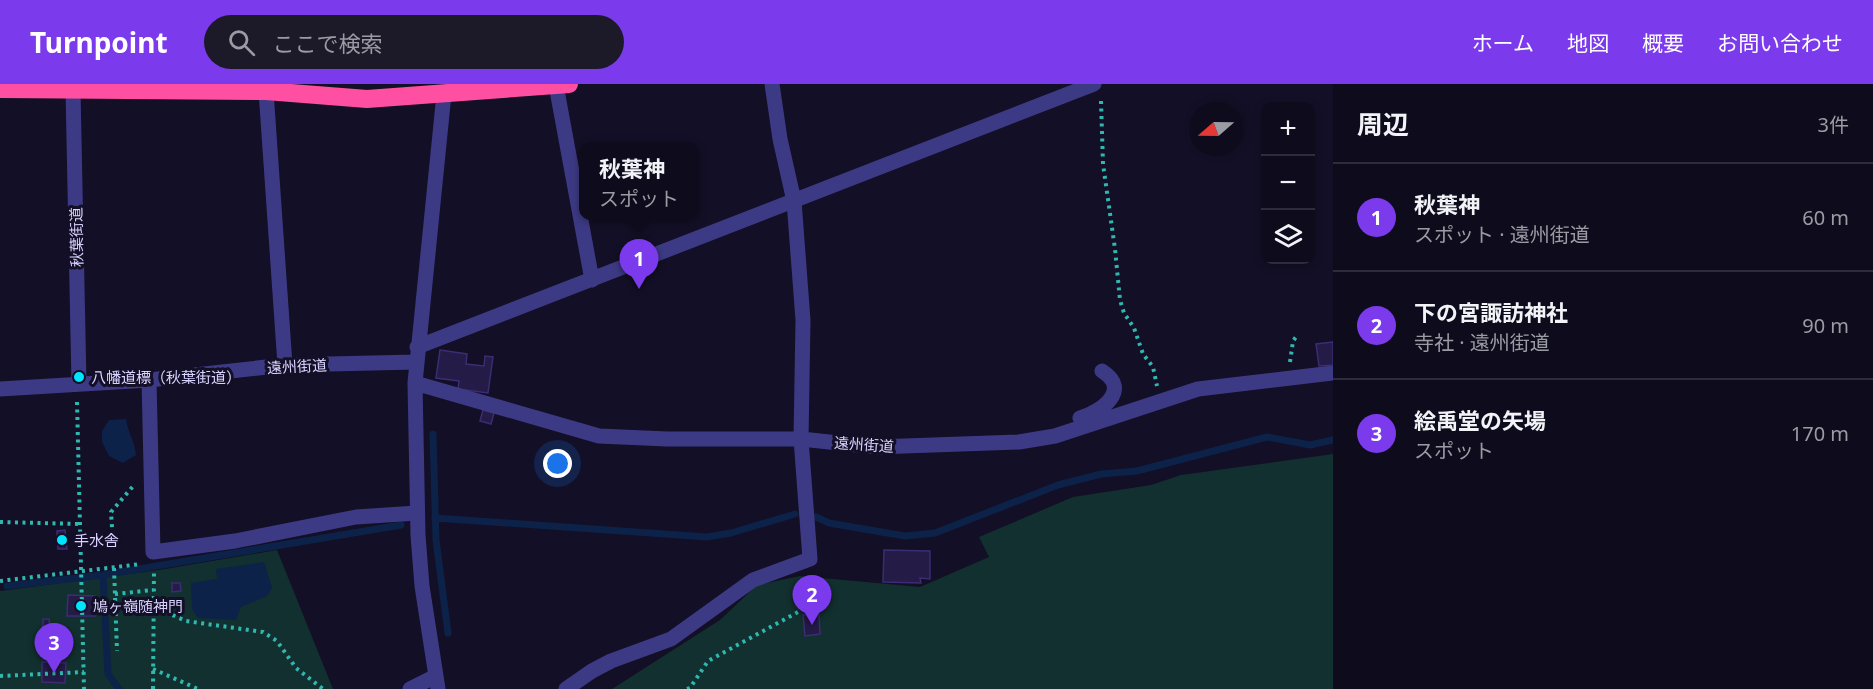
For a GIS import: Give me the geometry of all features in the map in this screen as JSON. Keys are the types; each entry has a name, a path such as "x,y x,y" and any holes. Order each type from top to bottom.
{"highway":[{"path":"0,89 74,87 277,89 367,99 569,84"}],"street":[{"path":"566,689 611,661 671,639 753,580 810,559 801,439 803,320 794,201 780,140 772,84"},
{"path":"556,85 579,210"},
{"name":"秋葉街道","path":"74,87 78,384"},
{"path":"277,89 285,365"},
{"name":"遠州街道","path":"0,389 149,380 417,354 592,280 794,201 1097,90"},
{"path":"410,689 437,682 422,586 417,513 415,383 444,94"},
{"path":"581,220 592,280"},
{"path":"1037,439 1055,425 1093,414 1108,404 1114,394 1113,384 1110,376 1102,371"},
{"name":"遠州街道","path":"415,383 600,436 667,439 801,439 876,447 1007,443 1037,439 1055,436 1198,389 1333,373"},
{"path":"149,380 153,552 235,541 356,517 417,513"}],"path":[{"path":"1097,90 1102,164 1120,300 1124,313 1134,328 1143,354 1153,367 1160,402"},
{"path":"78,384 84,689"},
{"path":"113,542 111,512 151,465"},
{"path":"0,522 80,525"},
{"path":"687,689 690,688 708,661 811,605 810,559"},
{"path":"0,581 81,572 114,571 144,563"},
{"path":"153,689 154,569"},
{"path":"114,571 117,651"},
{"path":"115,594 153,590"},
{"path":"153,606 186,621 263,632 277,641 296,668 323,689"},
{"path":"153,669 198,689"},
{"path":"0,676 84,672"}],"green space":[{"path":"1333,454 1333,689 612,689 720,620 757,585 800,576 920,587 989,557 979,537 1073,497 1151,485 1181,475"},
{"path":"277,550 333,689 0,689 0,591 159,570"}],"water":[{"path":"126,419 136,455 123,463 109,456 102,442 102,431 109,420"},
{"path":"264,562 272,588 267,596 241,607 236,620 198,618 192,609 191,583 217,579 216,569"}],"building":[{"path":"1333,342 1333,365 1319,366 1316,344"},
{"path":"440,350 467,354 466,364 484,366 485,356 493,357 488,393 458,389 459,381 436,378"},
{"path":"483,410 494,413 491,424 480,421"},
{"name":"手水舎","path":"65,530 67,549 58,549 57,531"},
{"path":"884,550 930,551 930,579 920,578 921,583 883,582"},
{"path":"172,583 180,583 181,591 172,592"},
{"name":"鳩ヶ嶺随神門","path":"68,595 95,596 95,616 67,616"},
{"path":"819,614 820,634 805,636 803,615"},
{"path":"43,619 49,619 50,632 43,632"},
{"path":"42,662 66,663 65,683 42,682"}],"waterway":[{"path":"433,434 436,540 448,633"},
{"path":"816,517 829,523 905,536 935,533 1058,485 1101,474 1137,471 1267,437 1310,445 1333,440"},
{"path":"435,518 707,537 731,533 795,514"},
{"path":"7,586 103,575 401,525"},
{"path":"103,575 108,674 119,689"}],"place":[{"name":"秋葉神","path":"639,289"},
{"name":"八幡道標（秋葉街道）","path":"79,377"},
{"name":"手水舎","path":"62,540"},
{"name":"鳩ヶ嶺随神門","path":"81,606"},
{"name":"下の宮諏訪神社","path":"812,625"},
{"name":"絵禹堂の矢場","path":"54,673"}]}
